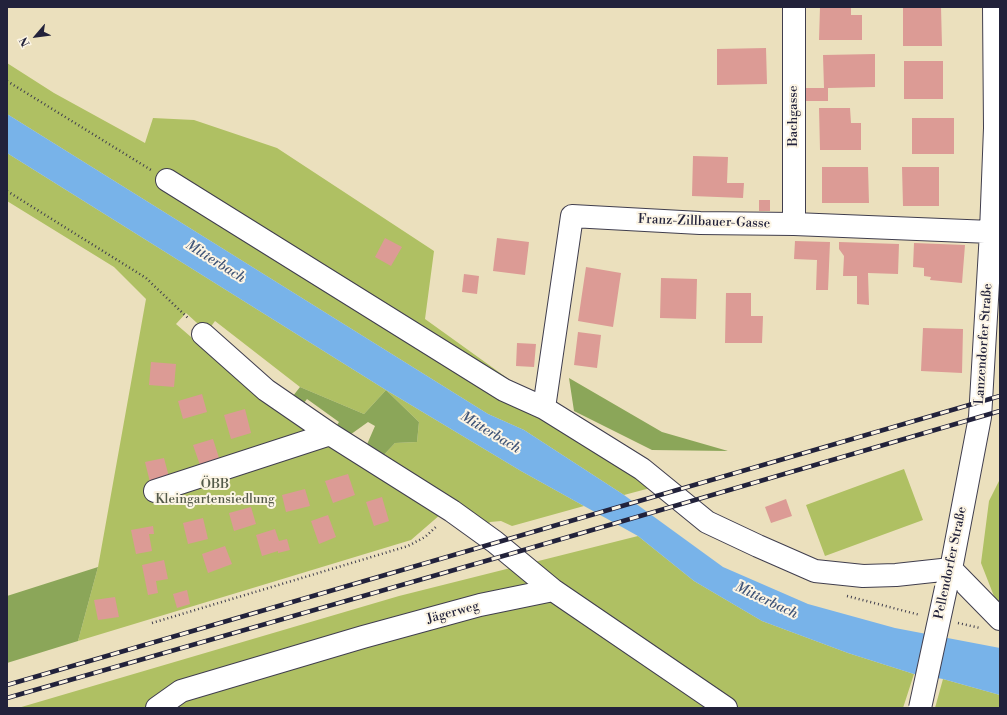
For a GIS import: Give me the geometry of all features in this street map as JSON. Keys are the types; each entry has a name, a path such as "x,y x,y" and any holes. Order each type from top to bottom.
{"street":[{"name":"Bachgasse","path":"794,7 794,224"},
{"name":"Lanzendorfer Straße","path":"980,417 991,232 995,128 994,7"},
{"path":"167,180 504,390 544,408 642,469 708,522 816,571 864,576 896,574 949,578 1000,619"},
{"name":"Franz-Zillbauer-Gasse","path":"544,408 572,216 700,223 794,224 991,232"},
{"path":"203,334 266,390 330,434 452,511 500,546 553,590 726,708"},
{"name":"Pellendorfer Straße","path":"920,708 949,578 980,417"},
{"path":"154,491 330,434"},
{"name":"Jägerweg","path":"157,708 181,691 363,637 480,605 553,590"}],"path":[{"path":"7,82 167,180"},
{"path":"7,191 146,278 203,334"},
{"path":"152,623 408,546 425,537 452,511"}],"green space":[{"path":"7,63 54,93 145,143 153,118 194,120 277,148 434,251 425,319 528,393 669,483 624,495 524,430 488,414 7,114"},
{"name":"ÖBB Kleingartensiedlung","path":"7,153 386,390 364,414 300,387 215,321 207,332 186,313 176,324 273,408 441,514 411,540 78,641 98,567 146,299 114,267 7,201"},
{"path":"569,378 662,432 728,451 652,450 574,411"},
{"path":"300,387 364,414 386,390 419,422 417,442 395,443 381,458 365,449 375,426 368,422 347,437 333,431 339,422 307,399 300,408 289,401"},
{"path":"386,390 521,471 584,506 512,526 501,521 490,522 484,529 381,458 395,443 417,442 419,422"},
{"path":"904,469 923,520 825,556 806,505"},
{"path":"1000,479 1000,606 997,604 981,563 989,501"},
{"path":"638,536 694,581 762,621 848,653 914,674 903,708 18,708 399,596"},
{"path":"98,567 78,641 7,663 7,596"},
{"path":"943,679 1000,695 1000,708 935,708"}],"water":[{"name":"Mitterbach","path":"7,114 488,414 524,430 624,495 723,567 808,604 895,628 1000,648 1000,695 943,679 914,674 848,653 762,621 694,581 638,536 521,471 386,390 7,153"}],"building":[{"path":"820,7 851,7 851,15 862,15 862,40 819,40"},
{"path":"903,7 941,7 942,46 903,46"},
{"path":"766,48 767,84 717,85 717,49"},
{"path":"875,54 875,87 828,88 828,101 806,101 806,88 824,88 823,55"},
{"path":"904,61 943,61 943,99 904,99"},
{"path":"819,108 850,108 851,123 861,123 861,150 820,150"},
{"path":"912,118 954,118 954,154 912,154"},
{"path":"693,156 728,157 727,183 744,183 743,198 692,196"},
{"path":"822,167 868,167 869,203 822,203"},
{"path":"902,167 939,167 939,206 903,206"},
{"path":"759,200 770,200 770,211 759,211"},
{"path":"385,238 402,247 391,266 375,257"},
{"path":"497,238 529,242 525,275 493,271"},
{"path":"795,241 830,242 828,290 816,290 817,260 794,259"},
{"path":"839,242 899,244 898,274 868,273 869,305 857,304 857,276 843,276 844,256 839,249"},
{"path":"914,243 965,245 962,283 930,280 931,277 924,276 924,268 913,267"},
{"path":"586,267 621,273 613,327 578,321"},
{"path":"464,274 479,276 477,294 462,292"},
{"path":"661,278 697,279 696,319 660,318"},
{"path":"726,293 751,293 751,316 763,316 762,343 725,343"},
{"path":"923,328 963,329 962,373 921,371"},
{"path":"578,332 601,335 597,368 574,365"},
{"path":"517,343 536,344 534,367 516,366"},
{"path":"151,362 176,364 174,387 149,385"},
{"path":"202,394 207,412 183,419 178,401"},
{"path":"245,409 251,433 231,439 224,415"},
{"path":"213,439 220,461 201,468 193,445"},
{"path":"164,458 169,477 150,482 145,462"},
{"path":"348,474 355,495 333,503 325,481"},
{"path":"305,489 310,506 286,512 282,495"},
{"path":"382,497 389,521 374,526 366,502"},
{"path":"786,499 792,516 771,523 765,507"},
{"path":"251,507 256,524 234,531 229,513"},
{"path":"328,515 336,537 319,544 311,521"},
{"path":"203,518 208,539 188,544 183,523"},
{"path":"153,526 154,534 149,534 152,551 136,554 131,530"},
{"path":"275,529 279,541 287,539 290,550 278,553 278,551 262,556 256,535"},
{"path":"225,546 232,564 208,573 202,554"},
{"path":"164,560 168,579 156,581 158,593 148,595 142,565"},
{"path":"187,590 190,604 177,608 173,594"},
{"path":"115,597 119,617 98,620 94,600"}],"railway":[{"path":"7,685 1000,396"},
{"path":"7,698 510,554 1000,411"}]}
